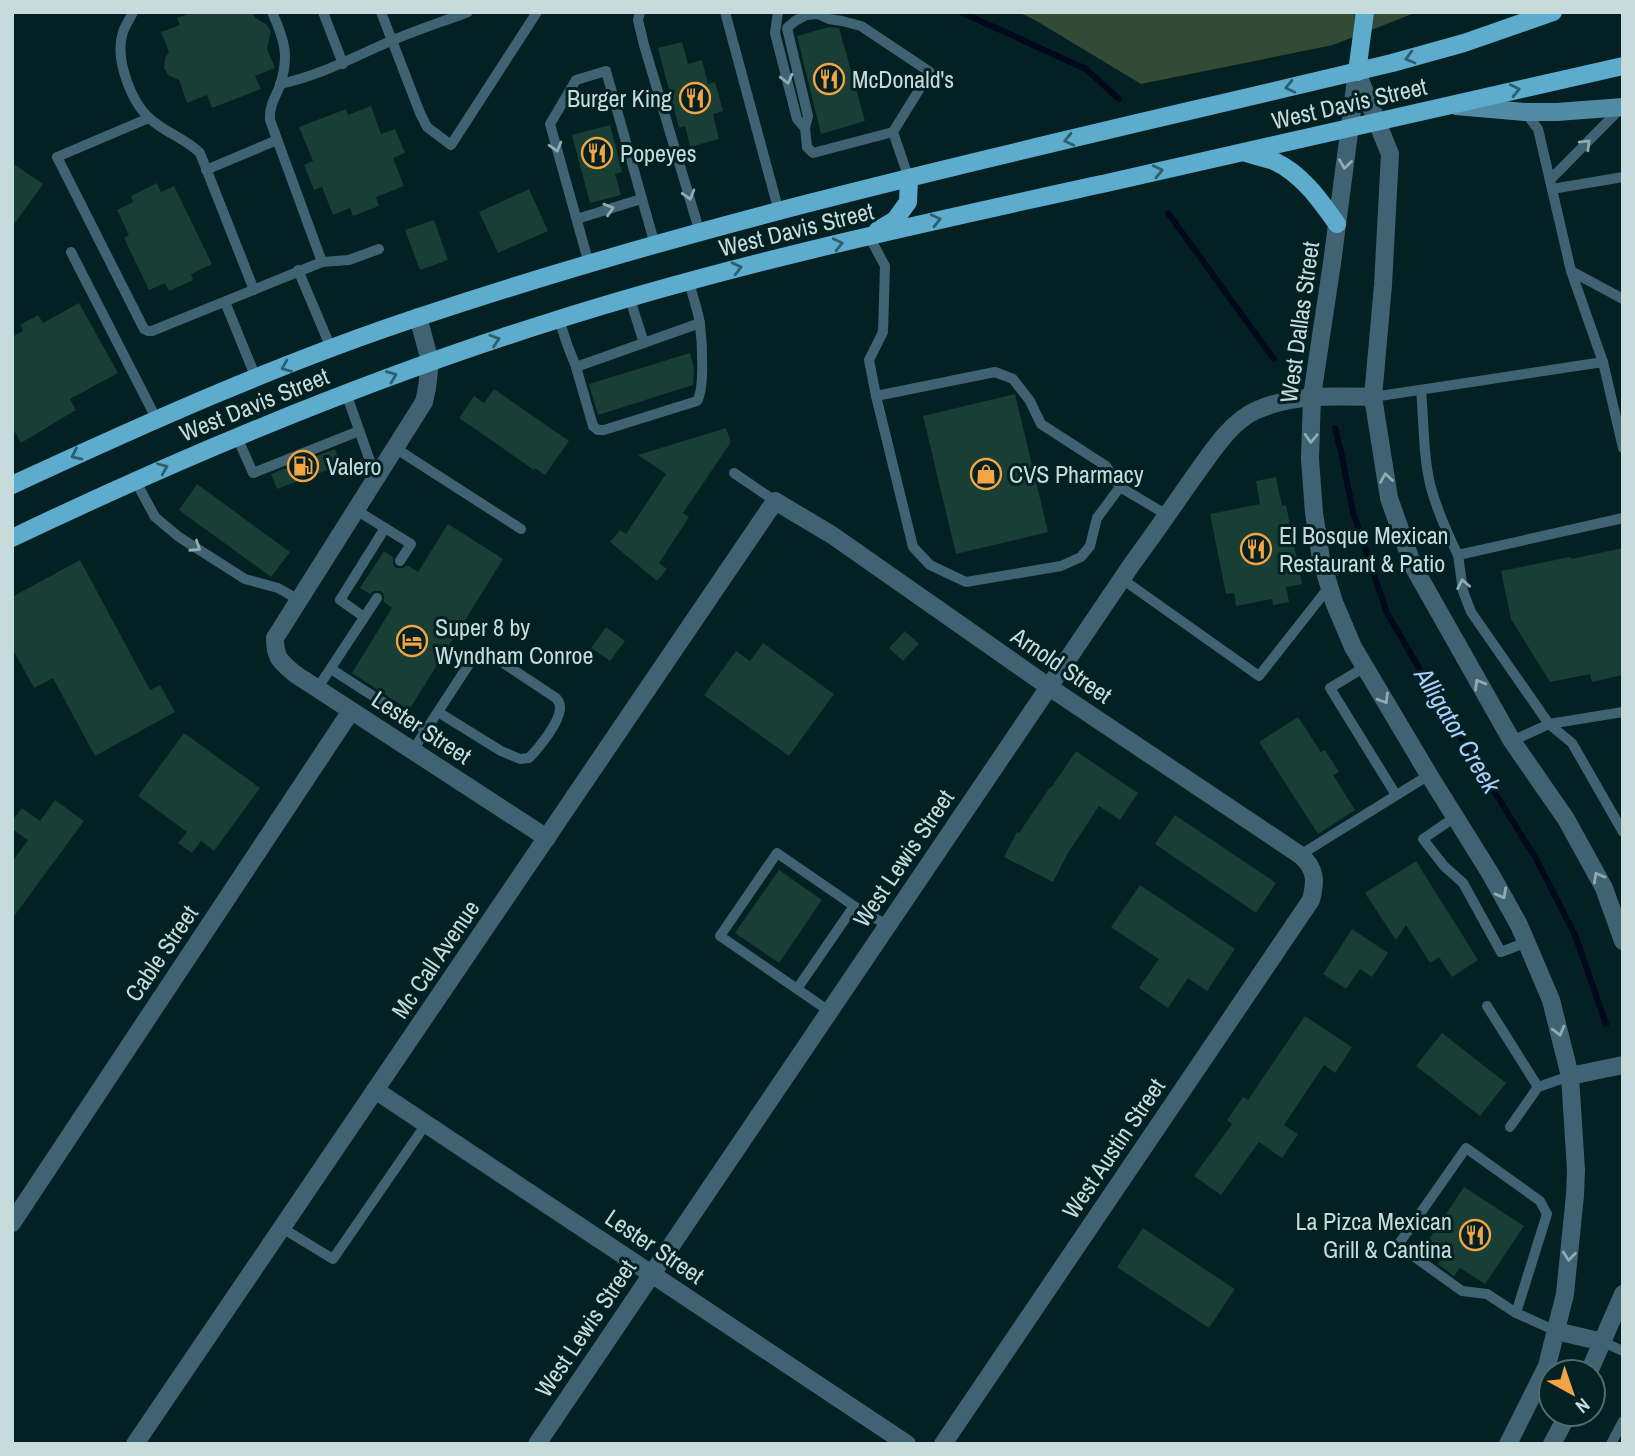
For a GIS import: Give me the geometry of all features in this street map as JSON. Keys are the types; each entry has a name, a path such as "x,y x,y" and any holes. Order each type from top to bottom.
{"main road":[{"path":"1357,72 1365,12"},
{"name":"West Davis Street","path":"12,485 157,420 331,348 418,317 589,264 909,178 1357,72 1464,43 1553,12"},
{"name":"West Davis Street","path":"12,538 135,480 346,393 430,361 559,319 689,281 869,236 1623,66"},
{"path":"1449,105 1525,112 1622,107"},
{"path":"1243,152 1274,162 1298,176 1314,192 1337,224"},
{"path":"869,236 895,220 908,202 909,178"}],"street":[{"path":"1357,72 1390,154 1383,285 1373,397 1389,498 1413,566 1512,741 1566,819 1604,888 1623,941"},
{"name":"West Dallas Street","path":"1357,72 1312,396 1310,459 1321,559 1334,603 1353,647 1490,873 1527,942 1551,1000 1570,1076 1576,1170 1564,1294 1547,1366 1508,1444"},
{"path":"299,600 424,402 430,361 418,317"},
{"name":"West Lewis Street","path":"537,1444 1122,579 1217,445 1236,424 1254,411 1278,402 1312,396 1373,397"},
{"name":"Arnold Street","path":"775,501 832,535 1049,687 1300,855 1309,862 1314,876"},
{"name":"Mc Call Avenue","path":"135,1444 775,501"},
{"name":"Lester Street","path":"299,600 275,638 275,653 280,661 317,689 547,838"},
{"name":"Cable Street","path":"12,1223 351,711"},
{"name":"West Austin Street","path":"943,1444 1311,900 1315,887 1314,876"},
{"path":"1570,1076 1623,1065"},
{"name":"Lester Street","path":"375,1090 907,1444"},
{"path":"1596,1358 1623,1294"},
{"path":"1556,1331 1603,1342"},
{"path":"1552,1444 1561,1428"}],"lane":[{"path":"133,12 122,33 120,56 128,83 138,104 149,118 200,153 254,290"},
{"path":"272,12 285,46 286,62 270,120 323,262"},
{"path":"323,12 343,64"},
{"path":"381,12 427,127 451,145 537,12"},
{"path":"280,84 343,64 391,40 468,12"},
{"path":"640,12 638,20 644,45 700,233"},
{"path":"725,12 779,212"},
{"path":"778,12 775,33 797,119 804,128"},
{"path":"787,12 787,28 808,116 804,128 807,147 813,153 893,132 930,72 861,26 840,17 829,19 818,14 806,15 787,28"},
{"path":"852,12 861,26"},
{"path":"589,264 550,124 576,80 606,71 655,245"},
{"path":"1551,184 1622,107"},
{"path":"1525,112 1538,129 1572,271 1603,362 1623,448"},
{"path":"149,118 57,158 144,329 152,331 323,262 349,260 379,249"},
{"path":"893,132 909,178"},
{"path":"206,170 276,140"},
{"path":"1551,184 1623,177"},
{"path":"577,219 641,199"},
{"path":"869,236 885,266 883,332 869,360 913,547 930,565 966,582 1060,566 1081,557 1090,546 1097,518 1120,486"},
{"path":"71,252 157,420"},
{"path":"298,271 331,348"},
{"path":"1572,271 1623,299"},
{"path":"559,319 593,426 598,430 698,401 702,379 700,323 689,281"},
{"path":"630,299 644,343"},
{"path":"225,302 256,378"},
{"path":"576,367 700,323"},
{"path":"1373,397 1603,362"},
{"path":"876,396 995,372 1013,379 1030,401 1041,424 1106,466 1120,486 1167,515"},
{"path":"1421,390 1430,486 1458,555 1463,591 1471,612 1549,724 1572,743 1623,832"},
{"path":"346,393 376,478"},
{"path":"237,437 253,473 359,431"},
{"path":"395,448 521,529"},
{"path":"734,473 775,501"},
{"path":"135,480 155,517 164,526 245,579 278,588 299,600"},
{"path":"356,510 411,544 400,561"},
{"path":"1458,555 1623,519"},
{"path":"364,617 340,600 385,528"},
{"path":"1122,579 1259,676 1329,587"},
{"path":"317,689 377,598"},
{"path":"413,751 426,730 473,659 477,655 491,655 556,698 560,708 558,717 538,749 529,758 520,760 438,712"},
{"path":"1365,667 1330,688 1396,795"},
{"path":"331,669 426,730"},
{"path":"1512,741 1549,724 1623,712"},
{"path":"1300,855 1429,775"},
{"path":"1455,817 1423,839 1444,866 1463,883 1501,952 1527,942"},
{"path":"829,1011 720,936 734,915 778,853 854,906 887,925"},
{"path":"797,989 854,906"},
{"path":"1487,1006 1538,1087"},
{"path":"1510,1127 1538,1087 1570,1076"},
{"path":"282,1228 333,1259 426,1124"},
{"path":"1516,1313 1547,1214 1540,1201 1466,1148 1398,1245 1462,1291 1487,1294 1516,1313 1556,1331"},
{"path":"1547,1214 1573,1217"},
{"path":"1603,1342 1623,1351"},
{"path":"1611,1444 1623,1421"}],"green space":[{"path":"1018,12 1417,12 1333,45 1141,84"}],"building":[{"path":"193,12 253,12 255,18 266,24 271,31 267,49 275,68 255,76 261,89 212,108 207,95 187,103 179,80 168,75 164,68 169,52 161,32 180,25 177,18"},
{"name":"McDonald's","path":"829,27 839,28 865,121 821,134 797,36"},
{"name":"Burger King","path":"682,42 688,64 702,60 708,84 715,82 723,111 713,114 719,139 690,147 685,126 679,128 658,48"},
{"path":"371,106 381,134 395,129 405,153 393,158 404,186 376,197 379,206 353,216 350,208 333,215 322,187 314,190 304,165 313,161 299,127 346,109 348,115"},
{"name":"Popeyes","path":"610,125 622,172 615,174 621,195 590,203 572,135"},
{"path":"12,163 43,184 12,227"},
{"path":"157,183 161,192 174,186 212,264 191,274 193,280 169,291 165,283 149,290 124,238 129,235 117,210 133,202 131,196"},
{"path":"529,189 548,231 498,253 479,212"},
{"path":"434,220 448,260 420,270 405,230"},
{"path":"79,303 118,373 70,399 76,410 21,443 12,427 12,337 23,331 20,325 38,315 43,323"},
{"path":"690,353 694,369 693,385 598,415 589,384"},
{"path":"494,389 569,441 545,475 459,418 474,396 484,403"},
{"name":"CVS Pharmacy","path":"1015,394 1048,532 956,554 923,416"},
{"path":"726,428 731,442 683,513 689,517 659,563 667,569 657,581 610,542 620,530 626,534 666,474 638,455"},
{"path":"335,449 341,465 277,489 271,474"},
{"name":"El Bosque Mexican Restaurant & Patio","path":"1276,477 1282,506 1286,505 1302,584 1286,587 1289,602 1273,605 1272,599 1236,606 1234,593 1226,594 1210,514 1260,504 1256,481"},
{"path":"197,484 290,552 271,577 179,510"},
{"name":"Super 8 by Wyndham Conroe","path":"448,524 503,559 409,710 352,673 392,608 384,602 381,591 370,594 360,588 384,551 393,557 396,568 407,565 418,572"},
{"path":"1623,548 1623,675 1592,682 1590,674 1550,682 1511,619 1501,571"},
{"path":"80,560 150,690 160,685 175,712 95,756 53,678 34,688 12,648 12,597"},
{"path":"606,627 625,641 610,661 591,648"},
{"path":"905,631 919,644 903,661 889,648"},
{"path":"763,643 834,694 789,756 704,695 736,651 750,661"},
{"path":"1298,717 1321,752 1325,750 1339,772 1333,775 1355,810 1318,834 1259,742"},
{"path":"184,733 260,788 214,851 201,841 192,853 178,843 187,832 138,796"},
{"path":"1076,751 1138,793 1120,820 1099,806 1068,853 1053,882 1004,857 1017,832 1019,833"},
{"path":"55,800 84,821 12,919 12,862 28,840 12,829 12,821 22,808 40,821"},
{"path":"1175,815 1276,883 1256,913 1155,844"},
{"path":"1416,861 1478,960 1452,977 1439,957 1430,963 1406,925 1396,940 1365,893"},
{"path":"779,870 822,900 779,963 735,933"},
{"path":"1140,885 1235,949 1207,991 1188,978 1168,1008 1139,988 1159,959 1111,927"},
{"path":"1352,929 1388,953 1372,977 1360,969 1346,989 1323,974"},
{"path":"1305,1016 1352,1047 1335,1073 1324,1065 1284,1125 1298,1134 1282,1158 1259,1142 1221,1195 1194,1176 1232,1124 1227,1120 1243,1097 1248,1100"},
{"path":"1442,1033 1506,1083 1480,1116 1416,1066"},
{"name":"La Pizca Mexican Grill & Cantina","path":"1464,1187 1524,1226 1485,1284 1460,1268 1454,1276 1438,1264 1443,1256 1426,1244"},
{"path":"1143,1228 1235,1289 1209,1328 1117,1267"}],"waterway":[{"name":"Alligator Creek","path":"961,12 1086,69 1119,99"},
{"name":"Alligator Creek","path":"1168,213 1274,359"},
{"name":"Alligator Creek","path":"1335,428 1353,512 1387,613 1447,716 1535,857 1575,935 1606,1024"}],"place":[{"name":"McDonald's","path":"829,79"},
{"name":"Burger King","path":"695,98"},
{"name":"Popeyes","path":"597,153"},
{"name":"Valero","path":"303,466"},
{"name":"CVS Pharmacy","path":"986,474"},
{"name":"El Bosque Mexican Restaurant & Patio","path":"1256,549"},
{"name":"Super 8 by Wyndham Conroe","path":"412,641"},
{"name":"La Pizca Mexican Grill & Cantina","path":"1475,1235"}]}
